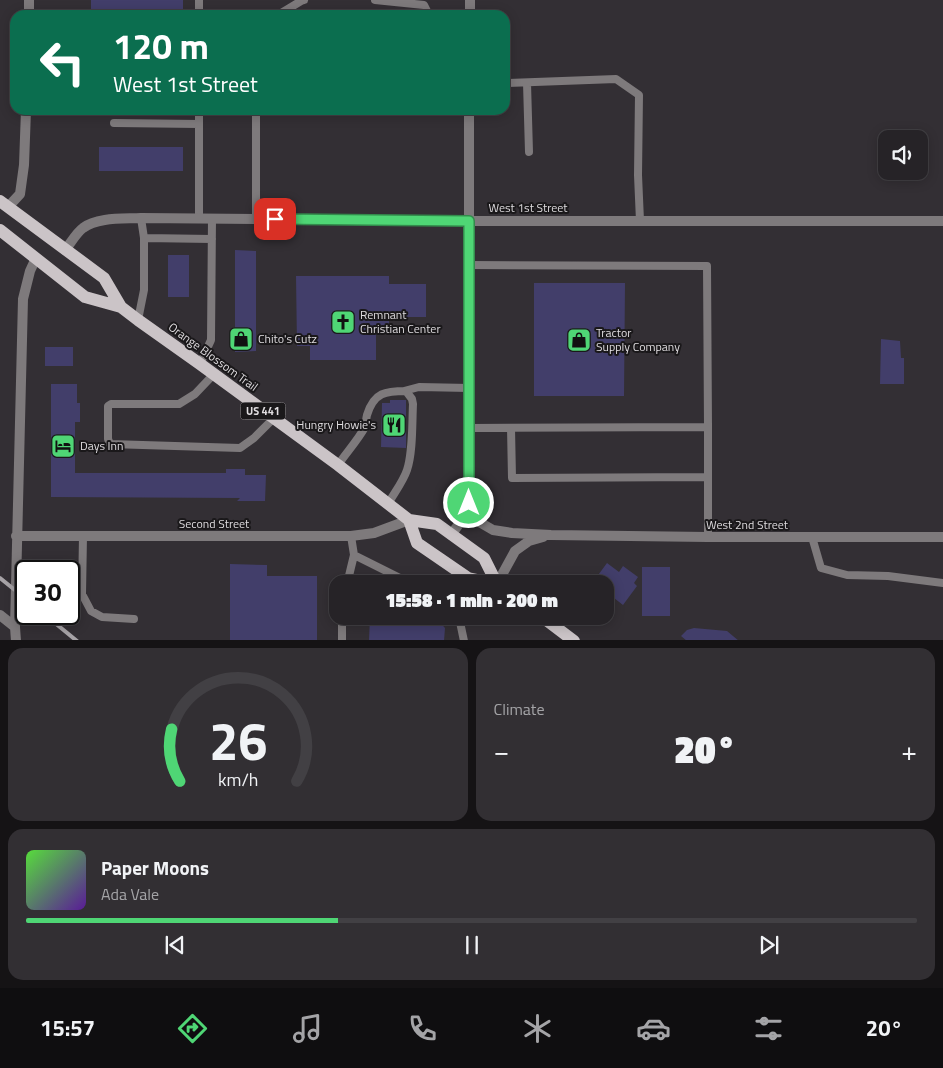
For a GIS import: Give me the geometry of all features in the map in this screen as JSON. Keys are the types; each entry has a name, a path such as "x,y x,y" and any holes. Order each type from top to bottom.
{"main road":[{"name":"Orange Blossom Trail","path":"4,204 104,278 121,307"},
{"name":"Orange Blossom Trail","path":"0,230 85,297 121,307 338,465 409,520 437,524 484,558 492,575"},
{"path":"409,520 417,543 464,575"},
{"path":"553,625 574,640"}],"street":[{"path":"4,204 20,194 24,165 26,115"},
{"path":"451,535 464,517 469,503 469,115"},
{"name":"West 1st Street","path":"65,250 83,228 95,222 141,218 469,221 943,221"},
{"path":"16,640 16,536 23,299 30,270 36,258"},
{"name":"West 2nd Street","path":"469,503 478,521 492,530 551,535 943,537"},
{"name":"Second Street","path":"16,536 351,536 374,532 409,520"},
{"name":"West 2nd Street","path":"502,575 515,551 529,541 551,535"},
{"path":"0,615 15,627"}],"lane":[{"path":"286,10 304,0"},
{"path":"375,0 424,5 426,10"},
{"path":"510,83 616,79 639,95 638,175 640,221"},
{"path":"527,82 529,152"},
{"path":"199,115 199,218"},
{"path":"256,115 256,218"},
{"path":"114,123 199,124"},
{"path":"138,320 144,290 144,238 141,218"},
{"path":"200,364 211,340 212,218"},
{"path":"144,238 212,239"},
{"path":"469,265 707,266 708,537"},
{"path":"214,374 195,394 179,404 111,404 108,406 108,439 110,444 240,448 254,438 274,418"},
{"path":"338,465 365,426 372,403 379,396 388,391 404,391 419,387 469,388"},
{"path":"388,504 407,471 410,459 413,404 410,395 404,391"},
{"path":"469,428 708,427"},
{"path":"511,428 512,478 708,478"},
{"path":"83,536 82,594 91,611 102,618 134,619"},
{"path":"349,575 354,555 351,536"},
{"path":"812,537 821,568 847,575 888,576 943,583"},
{"path":"354,555 394,575"},
{"path":"342,625 342,640"},
{"path":"462,625 464,640"}],"building":[{"path":"91,0 183,0 183,10 91,10"},
{"path":"99,147 183,147 183,171 99,171"},
{"path":"235,250 256,251 256,351 235,352"},
{"path":"168,255 189,255 189,297 168,297"},
{"name":"Remnant Christian Center","path":"296,276 389,276 389,284 426,284 426,317 389,317 389,327 376,327 376,360 310,360 310,346 297,346"},
{"name":"Tractor Supply Company","path":"534,283 625,283 624,396 534,396"},
{"path":"881,339 900,341 901,358 904,358 904,384 880,384"},
{"path":"45,347 73,347 73,366 45,366"},
{"name":"Days Inn","path":"51,384 77,384 80,422 75,422 75,473 226,473 226,469 245,469 245,475 266,475 265,501 237,501 240,498 51,497"},
{"name":"Hungry Howie's","path":"390,400 406,400 406,448 381,447 382,403 390,403"},
{"path":"607,563 619,572 623,566 638,577 634,583 637,586 623,605 614,598 614,575 598,575"},
{"path":"230,564 267,565 267,576 317,576 317,640 230,640"},
{"path":"642,567 670,567 670,616 642,616"},
{"path":"370,625 442,625 445,628 444,640 369,640"},
{"path":"694,628 727,631 738,640 686,640 681,636 687,630"}],"railway":[{"path":"0,578 15,590"},
{"path":"57,625 76,640"}],"place":[{"name":"Remnant Christian Center","path":"343,322"},
{"name":"Chito's Cutz","path":"241,339"},
{"name":"Tractor Supply Company","path":"579,340"},
{"name":"Hungry Howie's","path":"394,425"},
{"name":"Days Inn","path":"63,446"}],"route":[{"path":"275,219 469,221 469,503"}]}
